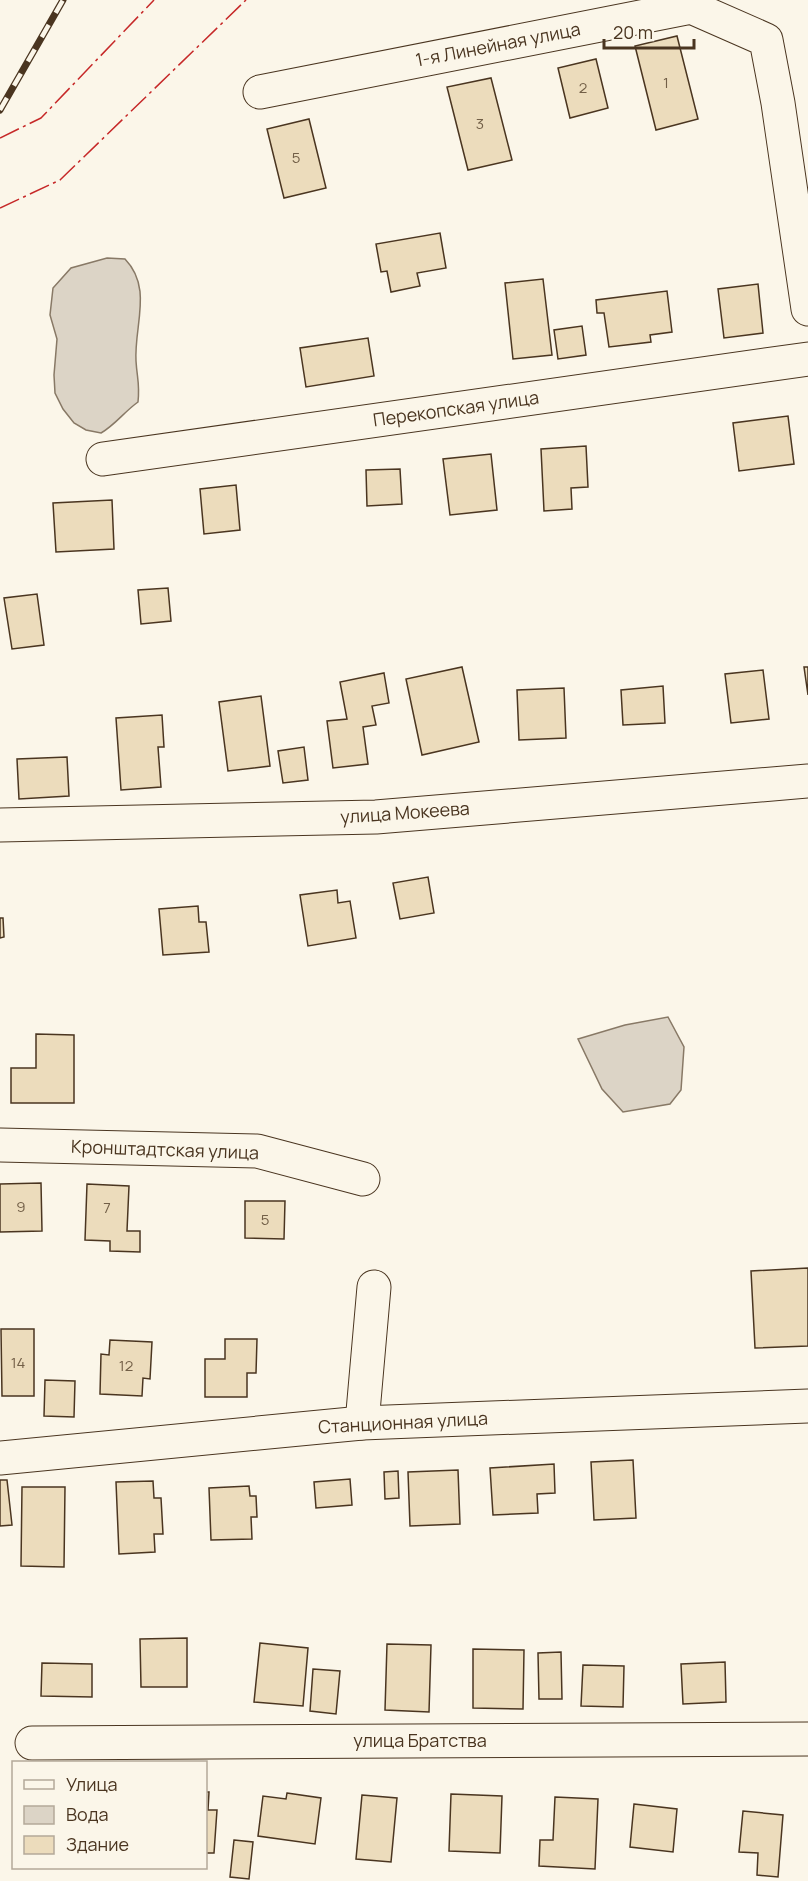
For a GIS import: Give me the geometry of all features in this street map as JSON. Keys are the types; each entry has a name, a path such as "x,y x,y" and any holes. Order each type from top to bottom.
{"street":[{"name":"1-я Линейная улица","path":"260,92 692,7 766,40 793,107"},
{"path":"793,107 808,309"},
{"name":"Перекопская улица","path":"103,459 808,359"},
{"name":"улица Мокеева","path":"0,825 376,817 808,781"},
{"name":"Кронштадтская улица","path":"0,1145 257,1151 363,1179"},
{"path":"362,1423 374,1287"},
{"name":"Станционная улица","path":"0,1458 362,1423 808,1406"},
{"name":"улица Братства","path":"32,1743 808,1739"}],"water":[{"path":"107,258 125,259 138,282 140,307 136,361 139,396 138,402 101,433 86,430 74,423 63,409 55,393 57,339 50,315 53,288 71,268"},
{"path":"668,1017 684,1047 681,1090 670,1104 623,1112 602,1089 578,1039 625,1025"}],"building":[{"path":"677,36 698,119 656,130 635,46"},
{"path":"596,59 608,108 570,118 558,68"},
{"path":"491,78 512,160 468,170 447,87"},
{"path":"309,119 326,188 284,198 267,129"},
{"path":"440,233 446,268 417,273 420,286 391,292 387,271 381,272 376,244"},
{"path":"543,279 552,355 513,359 505,283"},
{"path":"758,284 763,333 724,338 718,289"},
{"path":"667,291 672,332 650,335 651,342 609,347 604,313 597,313 596,300"},
{"path":"582,326 586,355 558,359 554,330"},
{"path":"368,338 374,376 306,387 300,348"},
{"path":"788,416 794,464 739,471 733,423"},
{"path":"586,446 588,487 571,488 572,509 544,511 541,449"},
{"path":"491,454 497,510 450,515 443,459"},
{"path":"400,469 402,504 367,506 366,470"},
{"path":"236,485 240,530 204,534 200,489"},
{"path":"112,500 114,549 56,552 53,503"},
{"path":"168,588 171,621 141,624 138,590"},
{"path":"37,594 44,645 12,649 4,598"},
{"path":"462,667 479,742 422,755 406,679"},
{"path":"804,667 808,667 808,695"},
{"path":"763,670 769,719 731,723 725,674"},
{"path":"384,673 389,703 372,706 376,725 363,727 368,764 333,768 327,721 347,719 340,682"},
{"path":"663,686 665,723 623,725 621,690"},
{"path":"564,688 566,738 519,740 517,690"},
{"path":"261,696 270,766 228,771 219,702"},
{"path":"162,715 164,747 158,747 161,787 121,790 116,718"},
{"path":"304,747 308,780 283,783 278,751"},
{"path":"67,757 69,796 19,799 17,759"},
{"path":"428,877 434,913 400,919 393,883"},
{"path":"337,890 338,903 350,901 356,938 308,946 300,895"},
{"path":"198,906 199,922 206,922 209,952 163,955 159,909"},
{"path":"0,918 3,918 4,937 0,938"},
{"path":"36,1034 74,1035 74,1103 11,1103 11,1068 36,1068"},
{"path":"41,1183 42,1231 0,1232 0,1184"},
{"path":"87,1184 129,1186 127,1231 140,1231 140,1252 110,1251 110,1241 85,1240"},
{"path":"245,1201 285,1201 284,1239 245,1238"},
{"path":"808,1268 808,1346 755,1348 751,1271"},
{"path":"1,1329 34,1329 34,1396 2,1396"},
{"path":"225,1339 257,1339 256,1373 247,1373 247,1397 205,1397 205,1359 225,1359"},
{"path":"110,1340 152,1342 150,1379 143,1378 142,1396 100,1394 101,1354 109,1355"},
{"path":"45,1380 75,1381 74,1417 44,1416"},
{"path":"633,1460 636,1518 594,1520 591,1462"},
{"path":"554,1464 555,1493 537,1494 538,1513 493,1515 490,1468"},
{"path":"458,1470 460,1524 410,1526 408,1472"},
{"path":"398,1471 399,1498 385,1499 384,1472"},
{"path":"350,1479 352,1505 316,1508 314,1482"},
{"path":"0,1480 7,1480 12,1525 0,1526"},
{"path":"153,1481 154,1498 161,1498 163,1534 154,1534 155,1552 119,1554 116,1482"},
{"path":"249,1486 250,1496 256,1496 257,1517 251,1517 252,1539 211,1540 209,1488"},
{"path":"22,1487 65,1487 64,1567 21,1566"},
{"path":"187,1638 187,1687 141,1687 140,1639"},
{"path":"260,1643 308,1648 303,1706 254,1702"},
{"path":"387,1644 431,1645 429,1712 385,1710"},
{"path":"473,1649 524,1650 523,1709 473,1708"},
{"path":"561,1652 562,1699 539,1699 538,1653"},
{"path":"725,1662 726,1702 683,1704 681,1664"},
{"path":"42,1663 92,1664 92,1697 41,1696"},
{"path":"583,1665 624,1666 623,1707 581,1706"},
{"path":"313,1669 340,1671 336,1714 310,1711"},
{"path":"207,1792 209,1792 208,1810 217,1810 214,1853 207,1853"},
{"path":"287,1793 321,1798 315,1844 258,1836 263,1796 286,1799"},
{"path":"451,1794 502,1796 500,1853 449,1851"},
{"path":"362,1795 397,1798 391,1862 356,1859"},
{"path":"555,1797 598,1799 595,1869 539,1866 540,1840 553,1840"},
{"path":"634,1804 677,1809 673,1852 630,1847"},
{"path":"743,1811 783,1815 778,1877 757,1875 758,1853 739,1852"},
{"path":"234,1840 253,1842 249,1879 230,1877"}],"railway":[{"path":"0,110 63,0"}],"power":[{"path":"0,138 41,118 154,0"},
{"path":"0,208 60,180 246,0"}]}
